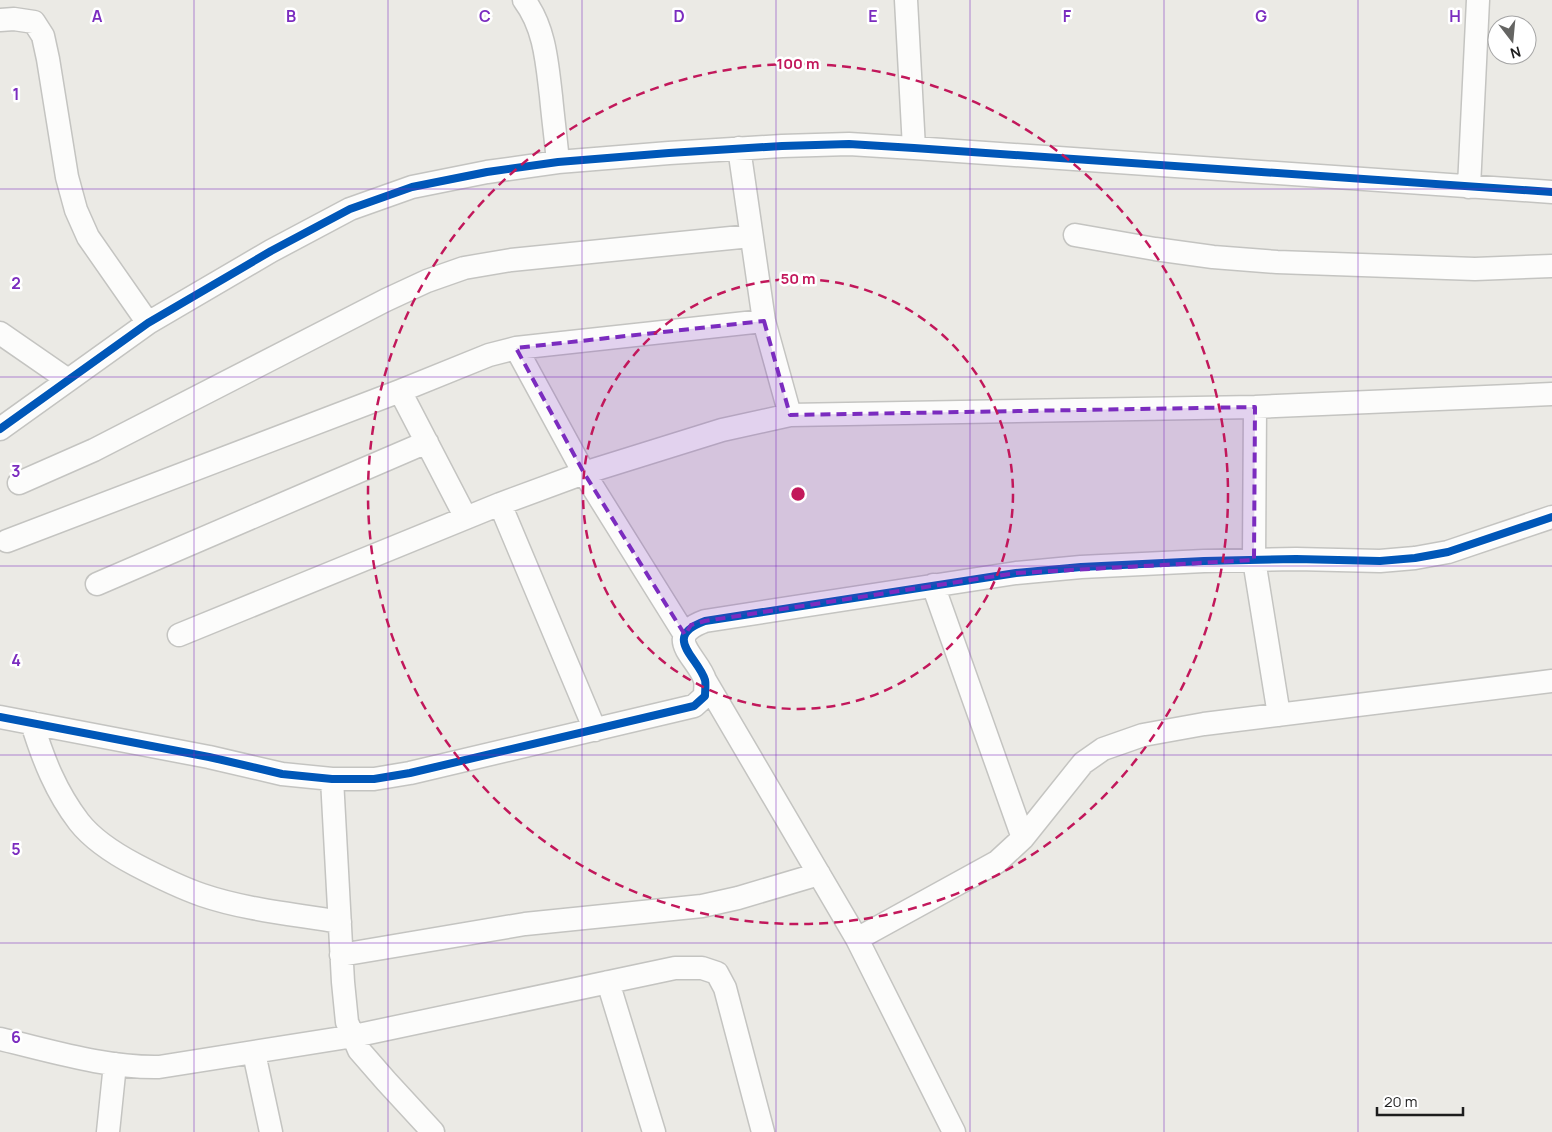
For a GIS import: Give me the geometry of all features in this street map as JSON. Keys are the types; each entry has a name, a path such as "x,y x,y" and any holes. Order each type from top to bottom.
{"street":[{"path":"524,0 530,8 540,30 546,55 558,162"},
{"path":"906,0 914,148"},
{"path":"1469,187 1478,0"},
{"path":"0,20 14,19 34,22 43,36 67,177 76,210 88,237 148,323"},
{"path":"0,429 148,323 271,251 350,209 412,187 487,172 558,162 669,152 849,144 1552,192"},
{"path":"739,148 764,321 790,414"},
{"path":"1075,235 1204,256 1277,262 1475,269 1552,266"},
{"path":"19,483 94,450 386,300 427,281 464,268 511,260 751,236"},
{"path":"7,541 400,392 490,355 516,348 764,321"},
{"path":"0,333 68,380"},
{"path":"516,348 584,473 684,635 685,648 857,939 954,1132"},
{"path":"400,392 466,518"},
{"path":"179,635 500,504 584,473 722,430 790,414 1255,407 1552,394"},
{"path":"1255,407 1254,560 1279,715"},
{"path":"97,584 427,442"},
{"path":"500,504 595,730"},
{"path":"684,635 692,626 705,621 1016,573 1081,567 1254,560 1380,561 1414,558 1448,552 1552,517"},
{"path":"933,585 1023,838"},
{"path":"0,717 209,757 282,774 332,779 374,778 410,773 694,706 705,696 705,680"},
{"path":"857,939 997,862 1023,838 1083,763 1103,749 1143,735 1204,724 1552,681"},
{"path":"32,723 42,756 58,792 80,824 112,853 157,876 202,895 240,905 340,922"},
{"path":"332,779 341,955 347,1022 360,1050 433,1132"},
{"path":"341,955 524,924 702,906 738,898 819,874"},
{"path":"0,1039 88,1060 136,1068 159,1068 354,1036 675,968 702,968 717,973 725,988 763,1132"},
{"path":"608,982 654,1132"},
{"path":"254,1053 271,1132"},
{"path":"108,1132 115,1064"}],"highlighted area":[{"path":"764,321 790,415 1255,407 1254,560 1016,573 705,621 691,625 685,635 584,473 516,348"}],"cycle path":[{"path":"0,429 148,323 271,251 350,209 412,187 487,172 558,162 669,153 849,144 1552,192"},
{"path":"0,717 209,757 282,774 332,779 374,779 410,773 694,706 705,696 705,682 684,641 685,634 692,627 705,621 1016,573 1081,567 1204,561 1296,559 1380,561 1415,558 1448,552 1552,517"}]}
